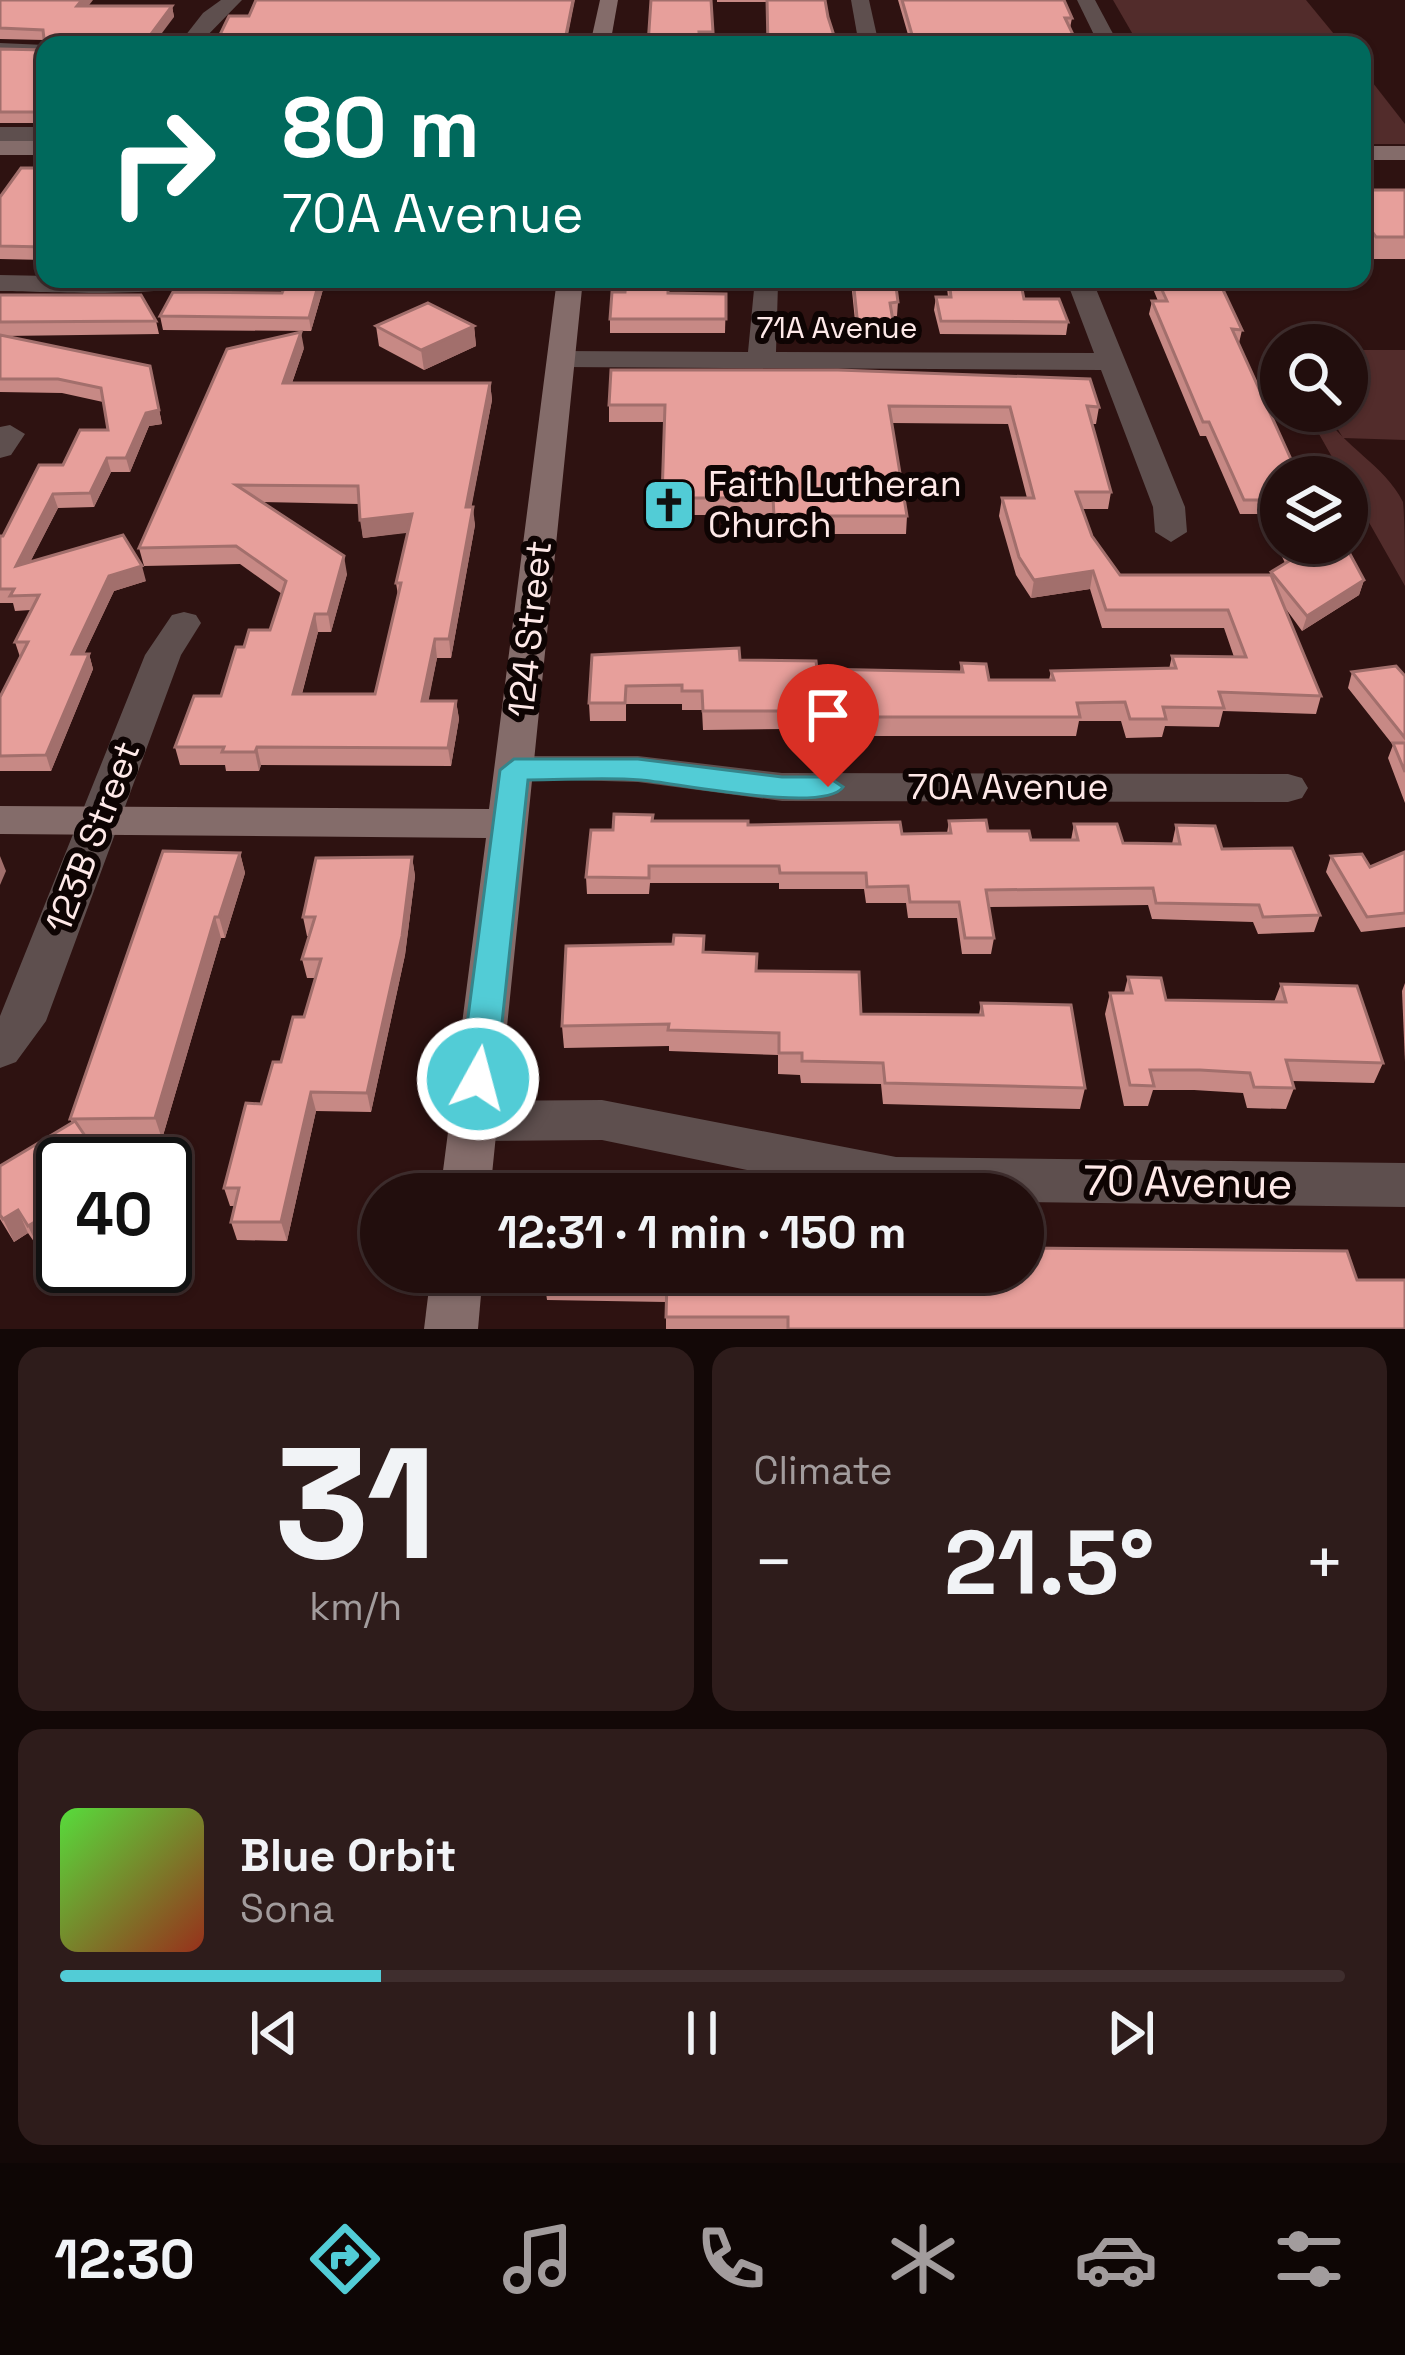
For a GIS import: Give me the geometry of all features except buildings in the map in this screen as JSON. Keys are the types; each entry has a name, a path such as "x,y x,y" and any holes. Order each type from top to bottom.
{"street":[{"path":"195,36 232,0"},
{"path":"602,36 609,0"},
{"path":"860,0 867,36"},
{"path":"1086,0 1104,36"},
{"path":"0,49 36,51"},
{"path":"1,149 36,137"},
{"path":"1,149 36,148"},
{"path":"1,149 36,159"},
{"path":"1371,153 1405,154"},
{"path":"1371,166 1405,166"},
{"path":"0,283 36,283"},
{"name":"124 Street","path":"467,1173 568,288"},
{"path":"762,359 764,288"},
{"path":"1082,288 1169,507 1171,532"},
{"name":"71A Avenue","path":"561,359 1112,362"},
{"name":"123B Street","path":"0,1049 23,1022 163,656 184,623"},
{"name":"70A Avenue","path":"514,770 638,770 782,787 1288,788"},
{"path":"0,820 508,824"},
{"name":"70 Avenue","path":"473,1121 602,1120 896,1179 1405,1185"},
{"path":"451,1329 455,1293"}],"shaded area":[{"path":"1113,0 1306,0 1336,36 1134,36"},
{"path":"1371,81 1405,124 1405,144 1371,144"},
{"path":"1368,350 1405,350 1405,440 1343,438 1339,432 1368,432"},
{"path":"1318,432 1338,432 1363,456 1331,456"},
{"path":"1368,461 1403,502 1405,586 1368,521"}],"place":[{"name":"Faith Lutheran Church","path":"669,505"}],"route":[{"path":"478,1079 514,770 638,770 782,787 828,787"}]}
